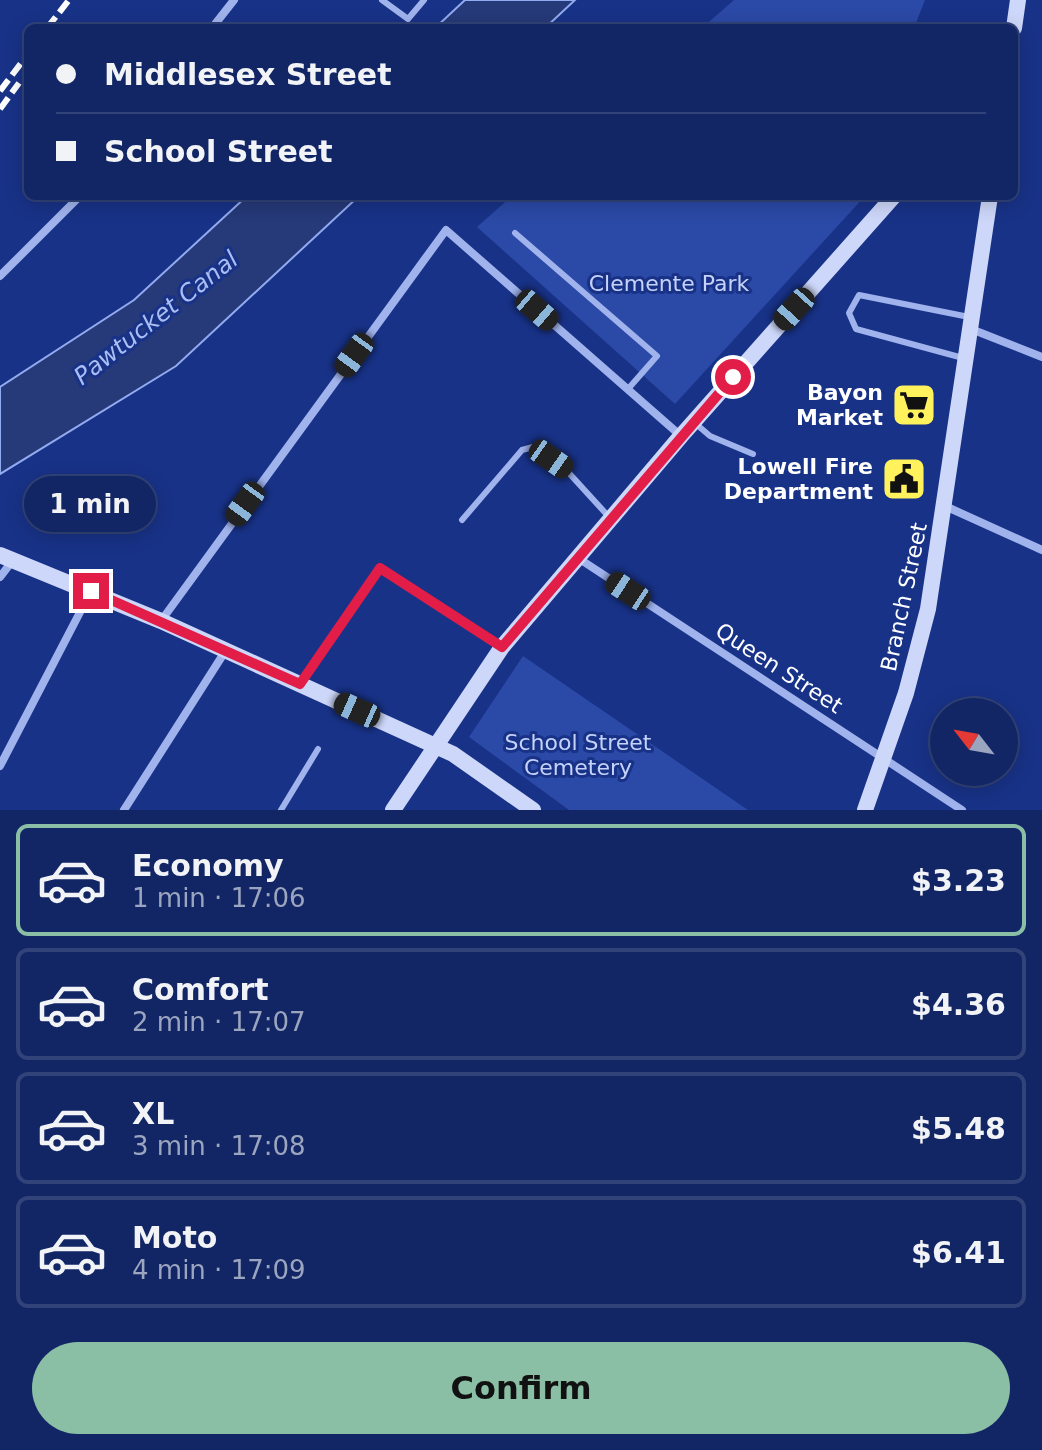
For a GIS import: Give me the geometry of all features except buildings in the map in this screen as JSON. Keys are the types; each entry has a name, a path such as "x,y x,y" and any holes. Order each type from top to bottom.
{"main road":[{"path":"1014,24 1018,0"},
{"path":"393,810 502,647 693,422 890,200"},
{"name":"Branch Street","path":"865,810 906,693 928,609 989,200"},
{"path":"6,558 161,621 453,754 533,810"}],"street":[{"path":"215,24 234,0"},
{"path":"0,276 76,200"},
{"path":"161,621 446,230 681,436"},
{"path":"972,323 1042,357"},
{"path":"945,506 1042,550"},
{"name":"Queen Street","path":"576,557 962,810"},
{"path":"0,577 6,558"},
{"path":"300,684 380,568 502,647"},
{"path":"0,766 91,591"},
{"path":"124,810 226,650"}],"lane":[{"path":"382,0 408,19 424,0"},
{"path":"515,233 657,356 628,389"},
{"path":"966,358 856,329 849,313 859,295 972,323"},
{"path":"693,422 710,436 753,454"},
{"path":"462,520 522,450 533,447 568,472 610,518"},
{"path":"281,810 318,749"}],"green space":[{"path":"734,0 925,0 916,24 707,24"},
{"name":"Clemente Park","path":"507,200 861,200 675,404 477,227"},
{"name":"School Street Cemetery","path":"523,656 748,810 569,810 469,737"}],"water":[{"path":"465,0 575,0 549,24 439,24"},
{"name":"Pawtucket Canal","path":"243,200 355,200 176,366 0,474 0,387 134,300"}],"railway":[{"path":"50,24 69,0"},
{"path":"0,91 24,59"},
{"path":"0,109 19,83"}],"place":[{"name":"Bayon Market","path":"914,405"},
{"name":"Lowell Fire Department","path":"904,479"}],"route":[{"path":"91,591 300,684 380,568 502,647 733,377"}]}
